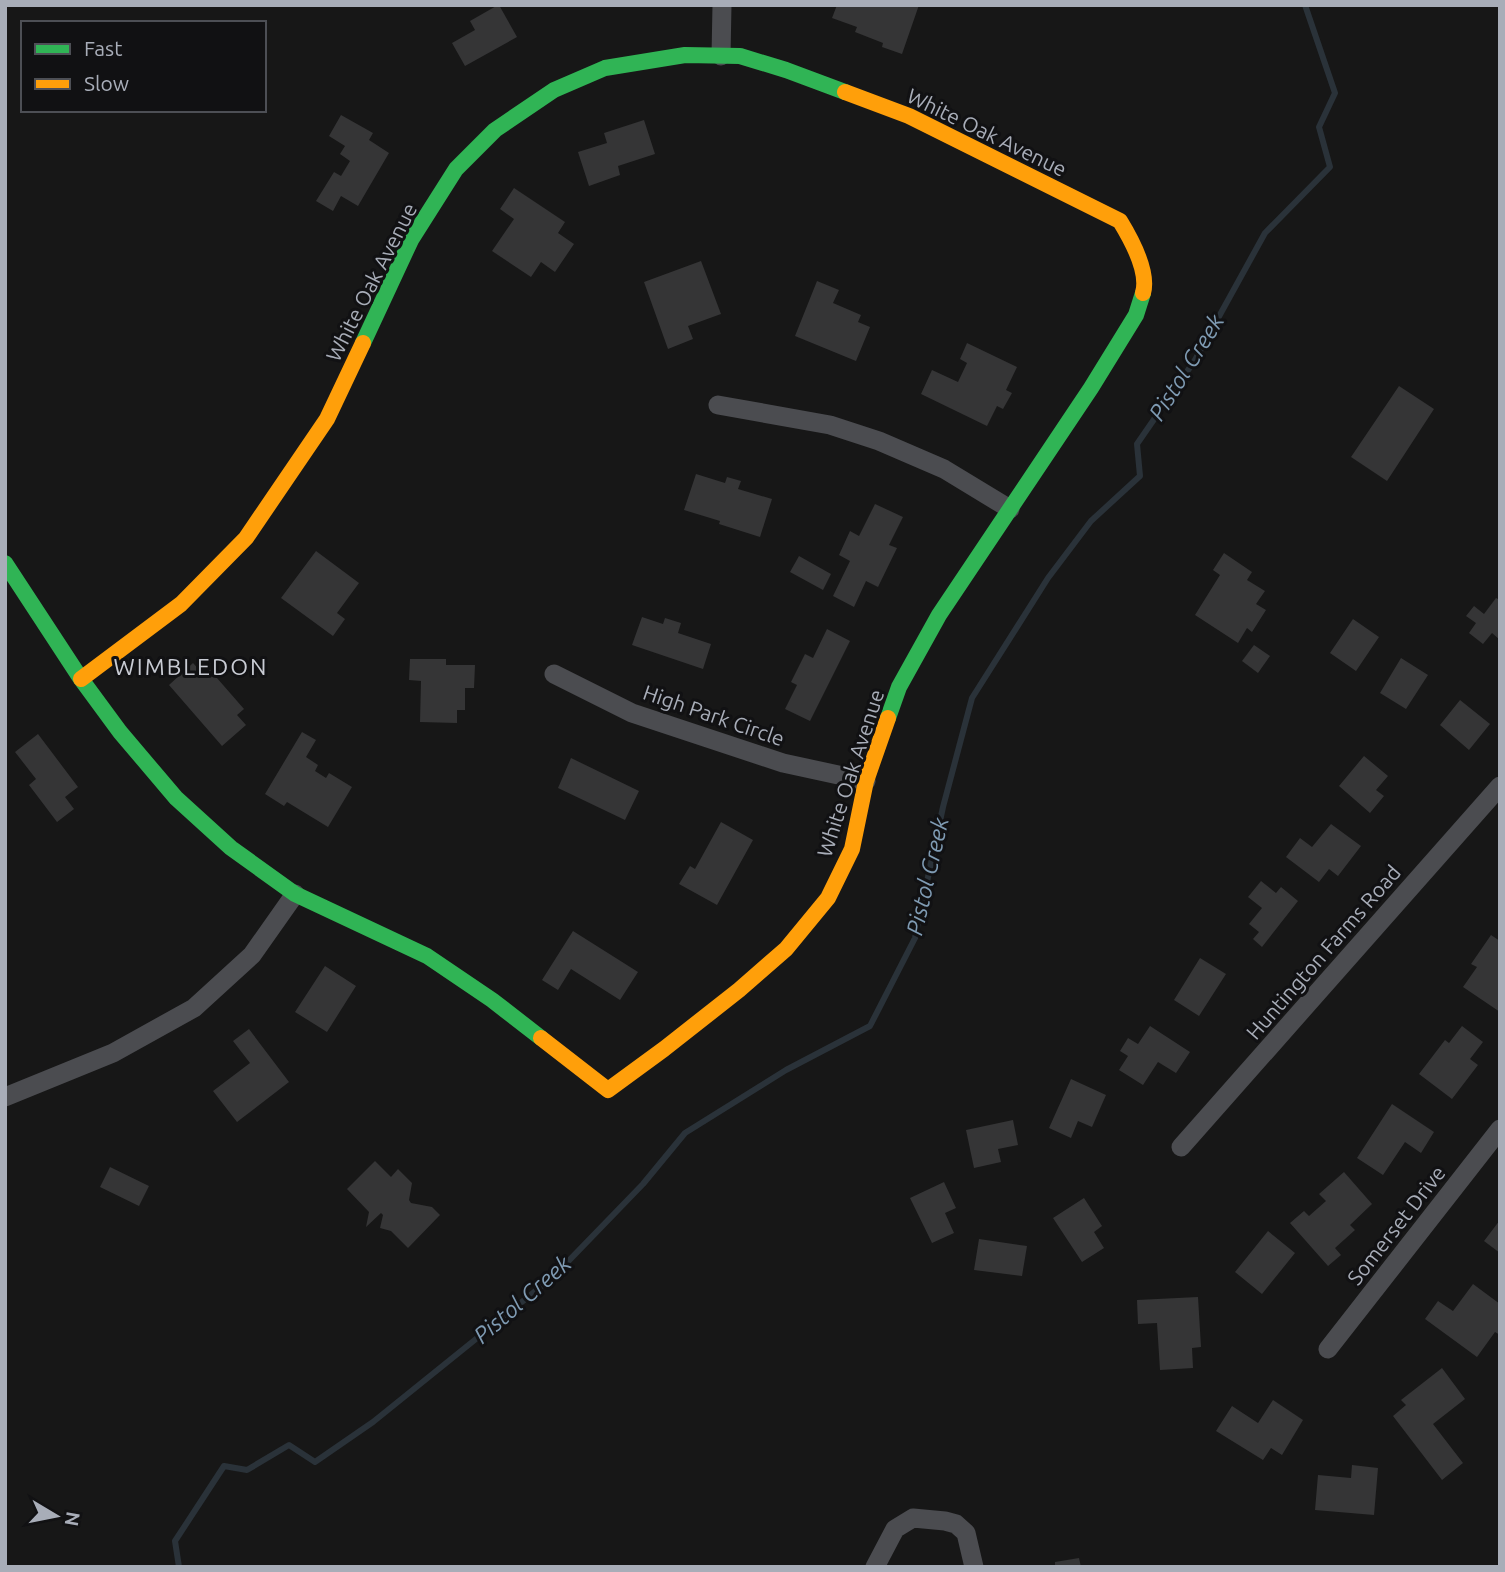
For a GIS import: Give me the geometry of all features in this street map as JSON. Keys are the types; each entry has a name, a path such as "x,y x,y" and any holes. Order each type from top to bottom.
{"street":[{"path":"721,56 722,5"},
{"name":"White Oak Avenue","path":"81,679 181,604 246,538 327,419 411,240 456,169 495,130 554,90 606,68 685,55 740,56 786,70 909,116 1119,221 1135,245 1145,285 1136,315 1091,388 939,615 899,687 866,781 852,849 828,898 786,949 739,990 608,1090 492,1000 427,956 295,894"},
{"path":"718,405 830,425 879,441 944,469 1010,509"},
{"path":"5,563 120,733 176,798 231,848 295,894 252,955 194,1008 113,1054 5,1097"},
{"name":"High Park Circle","path":"554,674 632,713 783,763 866,781"},
{"name":"Huntington Farms Road","path":"1181,1147 1500,786"},
{"name":"Somerset Drive","path":"1328,1349 1500,1129"},
{"path":"875,1567 895,1529 913,1518 956,1524 966,1534 974,1567"}],"building":[{"path":"499,5 517,37 465,66 452,43 475,30 470,21"},
{"path":"837,5 919,5 902,54 882,47 883,43 855,32 857,27 832,18"},
{"path":"341,115 373,133 369,140 389,153 358,206 341,196 333,211 316,201 334,172 341,176 350,161 340,154 345,146 329,136"},
{"path":"644,120 655,154 618,166 620,175 589,186 578,152 607,143 604,133"},
{"path":"514,188 565,222 558,233 574,244 555,272 541,262 531,277 492,251 514,219 500,209"},
{"path":"701,261 721,314 688,326 693,339 668,349 644,282"},
{"path":"817,281 839,290 833,303 861,315 858,322 870,327 856,361 795,336"},
{"path":"967,343 1017,367 1006,390 1012,393 1003,409 997,406 987,426 921,394 932,370 958,382 967,363 960,359"},
{"path":"1399,386 1434,409 1387,481 1351,457"},
{"path":"696,474 725,483 727,477 741,481 738,489 772,499 760,537 684,510"},
{"path":"875,504 903,517 889,545 897,548 878,587 866,581 854,607 833,596 850,561 839,555 850,531 859,536"},
{"path":"316,551 359,583 337,613 345,619 333,636 281,598"},
{"path":"1224,553 1252,572 1247,580 1265,591 1256,604 1266,610 1252,632 1247,628 1238,643 1195,615 1220,575 1213,570"},
{"path":"799,556 831,574 823,590 790,572"},
{"path":"1496,598 1500,600 1500,640 1492,633 1483,644 1469,633 1476,623 1466,616 1474,606 1484,614"},
{"path":"642,617 663,624 665,618 681,623 678,633 711,644 703,669 632,645"},
{"path":"1353,619 1379,637 1356,671 1330,653"},
{"path":"827,629 850,641 810,721 785,709 797,685 791,682 805,654 813,658"},
{"path":"1254,645 1270,656 1258,673 1242,661"},
{"path":"1401,658 1428,675 1406,709 1380,693"},
{"path":"410,659 446,659 446,665 475,665 474,688 465,688 465,710 457,710 457,723 420,722 421,681 409,680"},
{"path":"193,663 204,675 210,670 244,709 237,715 246,725 222,746 169,685"},
{"path":"1460,700 1490,724 1469,750 1440,725"},
{"path":"302,732 316,740 306,757 318,765 315,771 326,778 329,773 352,787 328,827 287,802 284,806 265,794"},
{"path":"38,734 78,787 65,797 74,809 57,822 29,785 36,779 15,752"},
{"path":"1364,756 1388,776 1376,790 1384,796 1370,813 1339,786"},
{"path":"571,758 639,791 625,820 558,788"},
{"path":"721,822 753,840 717,905 679,884 690,866 695,869"},
{"path":"1331,824 1361,846 1338,876 1329,869 1319,882 1286,857 1300,838 1312,847"},
{"path":"1261,881 1276,893 1281,887 1298,901 1262,947 1253,939 1259,932 1249,924 1262,908 1248,897"},
{"path":"573,931 638,972 620,1000 571,969 558,990 542,980"},
{"path":"1491,935 1500,941 1500,1012 1463,987 1477,967 1471,964"},
{"path":"1200,958 1226,974 1199,1016 1174,1000"},
{"path":"325,966 356,986 327,1032 295,1012"},
{"path":"1150,1026 1190,1052 1176,1073 1158,1062 1143,1085 1119,1070 1128,1056 1120,1051 1128,1038 1138,1044"},
{"path":"1462,1026 1483,1042 1470,1059 1478,1065 1452,1099 1419,1074 1445,1040 1449,1043"},
{"path":"249,1029 289,1082 237,1122 213,1091 250,1063 233,1041"},
{"path":"1071,1079 1106,1095 1092,1127 1078,1121 1071,1138 1049,1128"},
{"path":"1392,1104 1434,1132 1421,1153 1405,1142 1383,1175 1357,1158"},
{"path":"1013,1120 1018,1145 998,1149 1001,1162 974,1168 966,1130"},
{"path":"375,1161 391,1177 398,1169 412,1183 409,1200 411,1203 432,1207 440,1215 408,1248 391,1231 380,1228 383,1215 381,1213 366,1227 369,1212 347,1189"},
{"path":"110,1167 149,1186 139,1206 100,1187"},
{"path":"1344,1172 1372,1204 1350,1225 1355,1230 1335,1248 1341,1255 1328,1266 1290,1223 1304,1211 1309,1216 1326,1201 1319,1194"},
{"path":"944,1182 956,1208 945,1213 954,1233 932,1243 910,1198"},
{"path":"1084,1198 1102,1226 1094,1232 1104,1248 1082,1262 1053,1218"},
{"path":"1500,1220 1500,1253 1484,1241"},
{"path":"1268,1231 1295,1253 1262,1294 1235,1272"},
{"path":"979,1239 1027,1246 1022,1276 974,1270"},
{"path":"1473,1284 1500,1304 1500,1335 1495,1332 1477,1357 1425,1319 1438,1301 1453,1311"},
{"path":"1198,1297 1201,1347 1192,1348 1193,1368 1160,1370 1157,1323 1138,1324 1137,1300"},
{"path":"1442,1368 1465,1399 1433,1424 1463,1463 1442,1480 1393,1416 1406,1405 1401,1400"},
{"path":"1273,1400 1303,1420 1282,1455 1271,1448 1263,1460 1216,1431 1232,1406 1258,1423"},
{"path":"1352,1465 1378,1468 1374,1515 1315,1510 1318,1475 1351,1478"},
{"path":"1079,1558 1081,1567 1055,1567 1055,1562"}],"waterway":[{"name":"Pistol Creek","path":"179,1567 175,1541 224,1466 247,1470 289,1445 315,1462 373,1422 554,1276 643,1184 685,1133 786,1070 870,1026 915,938 943,807 972,698 1048,578 1091,521 1140,476 1137,444 1195,360 1265,233 1330,167 1319,127 1335,93 1305,5"}],"traffic: fast":[{"path":"363,343 411,240 456,169 495,130 554,90 605,68 685,55 740,56 845,92"},
{"path":"888,718 899,687 939,615 1091,388 1136,315 1143,293"},
{"path":"5,563 81,679 120,732 176,798 231,848 295,894 427,956 492,1000 541,1038"}],"traffic: slow":[{"path":"845,92 909,116 1120,221 1134,246 1141,266 1143,293"},
{"path":"81,679 181,604 246,538 327,419 363,343"},
{"path":"541,1038 608,1090 739,990 786,949 828,898 852,849 866,781 888,718"}],"district":[{"name":"WIMBLEDON","path":"191,666"}]}
